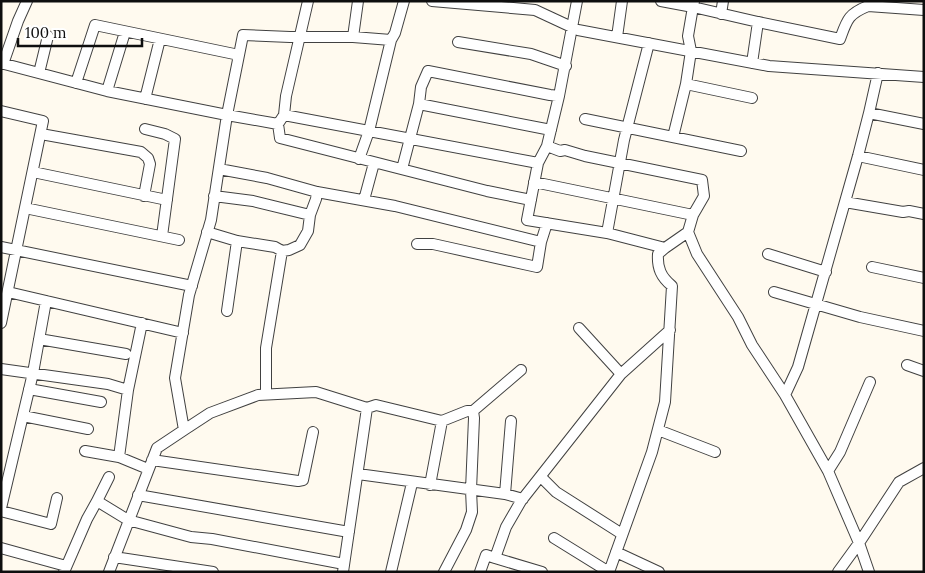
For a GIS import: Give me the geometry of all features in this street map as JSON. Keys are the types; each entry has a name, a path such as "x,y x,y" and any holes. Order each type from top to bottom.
{"street":[{"path":"27,1 2,63 107,91 227,115 281,119 369,131 538,163"},
{"path":"308,1 281,119 280,138 487,192 531,200"},
{"path":"353,37 358,1"},
{"path":"359,160 369,131 391,40 395,33 404,1"},
{"path":"432,1 523,5 578,30 769,66 924,77"},
{"path":"577,1 566,66 547,146 538,163 527,220 607,233 665,248"},
{"path":"617,37 622,1"},
{"path":"661,1 694,4 721,14 840,39 847,19 859,9 868,6 924,10"},
{"path":"721,14 723,1"},
{"path":"673,137 686,84 691,51 688,36 694,4"},
{"path":"752,63 758,22"},
{"path":"76,83 95,25 238,55"},
{"path":"107,91 125,32"},
{"path":"184,430 175,378 192,286 207,232 243,35 353,37 391,40"},
{"path":"39,73 48,36"},
{"path":"145,99 160,39"},
{"path":"458,42 531,54 566,66"},
{"path":"607,233 628,127 649,43"},
{"path":"402,169 419,104 421,87 428,71 550,96 559,96"},
{"path":"785,395 798,367 826,272 858,156 878,73"},
{"path":"686,84 752,98"},
{"path":"419,104 551,130"},
{"path":"1,111 43,121 2,316"},
{"path":"868,113 924,124"},
{"path":"585,119 742,151"},
{"path":"145,129 165,134 175,139 162,236"},
{"path":"41,134 141,152 148,158 150,164 144,196"},
{"path":"547,146 560,151 565,150 620,164 702,180 704,196 693,215 688,232 658,254 657,263 663,279 672,286 665,402 652,452 609,572 554,538"},
{"path":"858,156 924,170"},
{"path":"364,200 374,163"},
{"path":"219,169 268,178 317,192 394,206 541,242"},
{"path":"32,172 167,200"},
{"path":"534,182 693,215"},
{"path":"207,232 282,251 289,250 300,245 308,231 310,215 317,192"},
{"path":"214,196 253,201 310,215"},
{"path":"845,202 903,212 909,210 924,214"},
{"path":"25,208 179,240"},
{"path":"417,244 433,244 537,267 541,242 547,223"},
{"path":"688,232 698,254 738,317 752,345 785,395 828,471 859,543 869,572"},
{"path":"227,311 237,241"},
{"path":"1,247 192,286"},
{"path":"266,394 266,348 282,251"},
{"path":"768,254 826,272"},
{"path":"872,267 924,278"},
{"path":"8,292 183,332"},
{"path":"774,292 860,317 924,331"},
{"path":"46,301 33,374 4,481 1,509 51,524 57,498"},
{"path":"119,457 128,390 142,323"},
{"path":"579,328 621,374"},
{"path":"494,558 506,527 523,499 621,374 670,330"},
{"path":"39,339 126,354"},
{"path":"907,365 924,371"},
{"path":"1,368 108,384 128,390"},
{"path":"109,572 157,448 210,413 258,395 316,392 367,408 376,405 442,421 467,411 473,411 521,370"},
{"path":"828,471 840,452 870,382"},
{"path":"29,389 100,402"},
{"path":"97,501 128,520 191,537 212,539 344,568 367,408"},
{"path":"444,572 466,530 472,512 473,411"},
{"path":"23,416 88,429"},
{"path":"430,485 442,421"},
{"path":"506,494 511,421"},
{"path":"658,430 715,452"},
{"path":"85,450 150,465 298,481 303,480 313,432"},
{"path":"838,572 899,482 924,468"},
{"path":"358,474 412,483 506,494 523,499"},
{"path":"1,548 65,569 87,519 109,477"},
{"path":"540,477 556,492 622,534"},
{"path":"391,572 412,483"},
{"path":"138,495 349,532"},
{"path":"616,552 659,572"},
{"path":"480,572 486,555 542,572"},
{"path":"114,557 213,572"}]}
